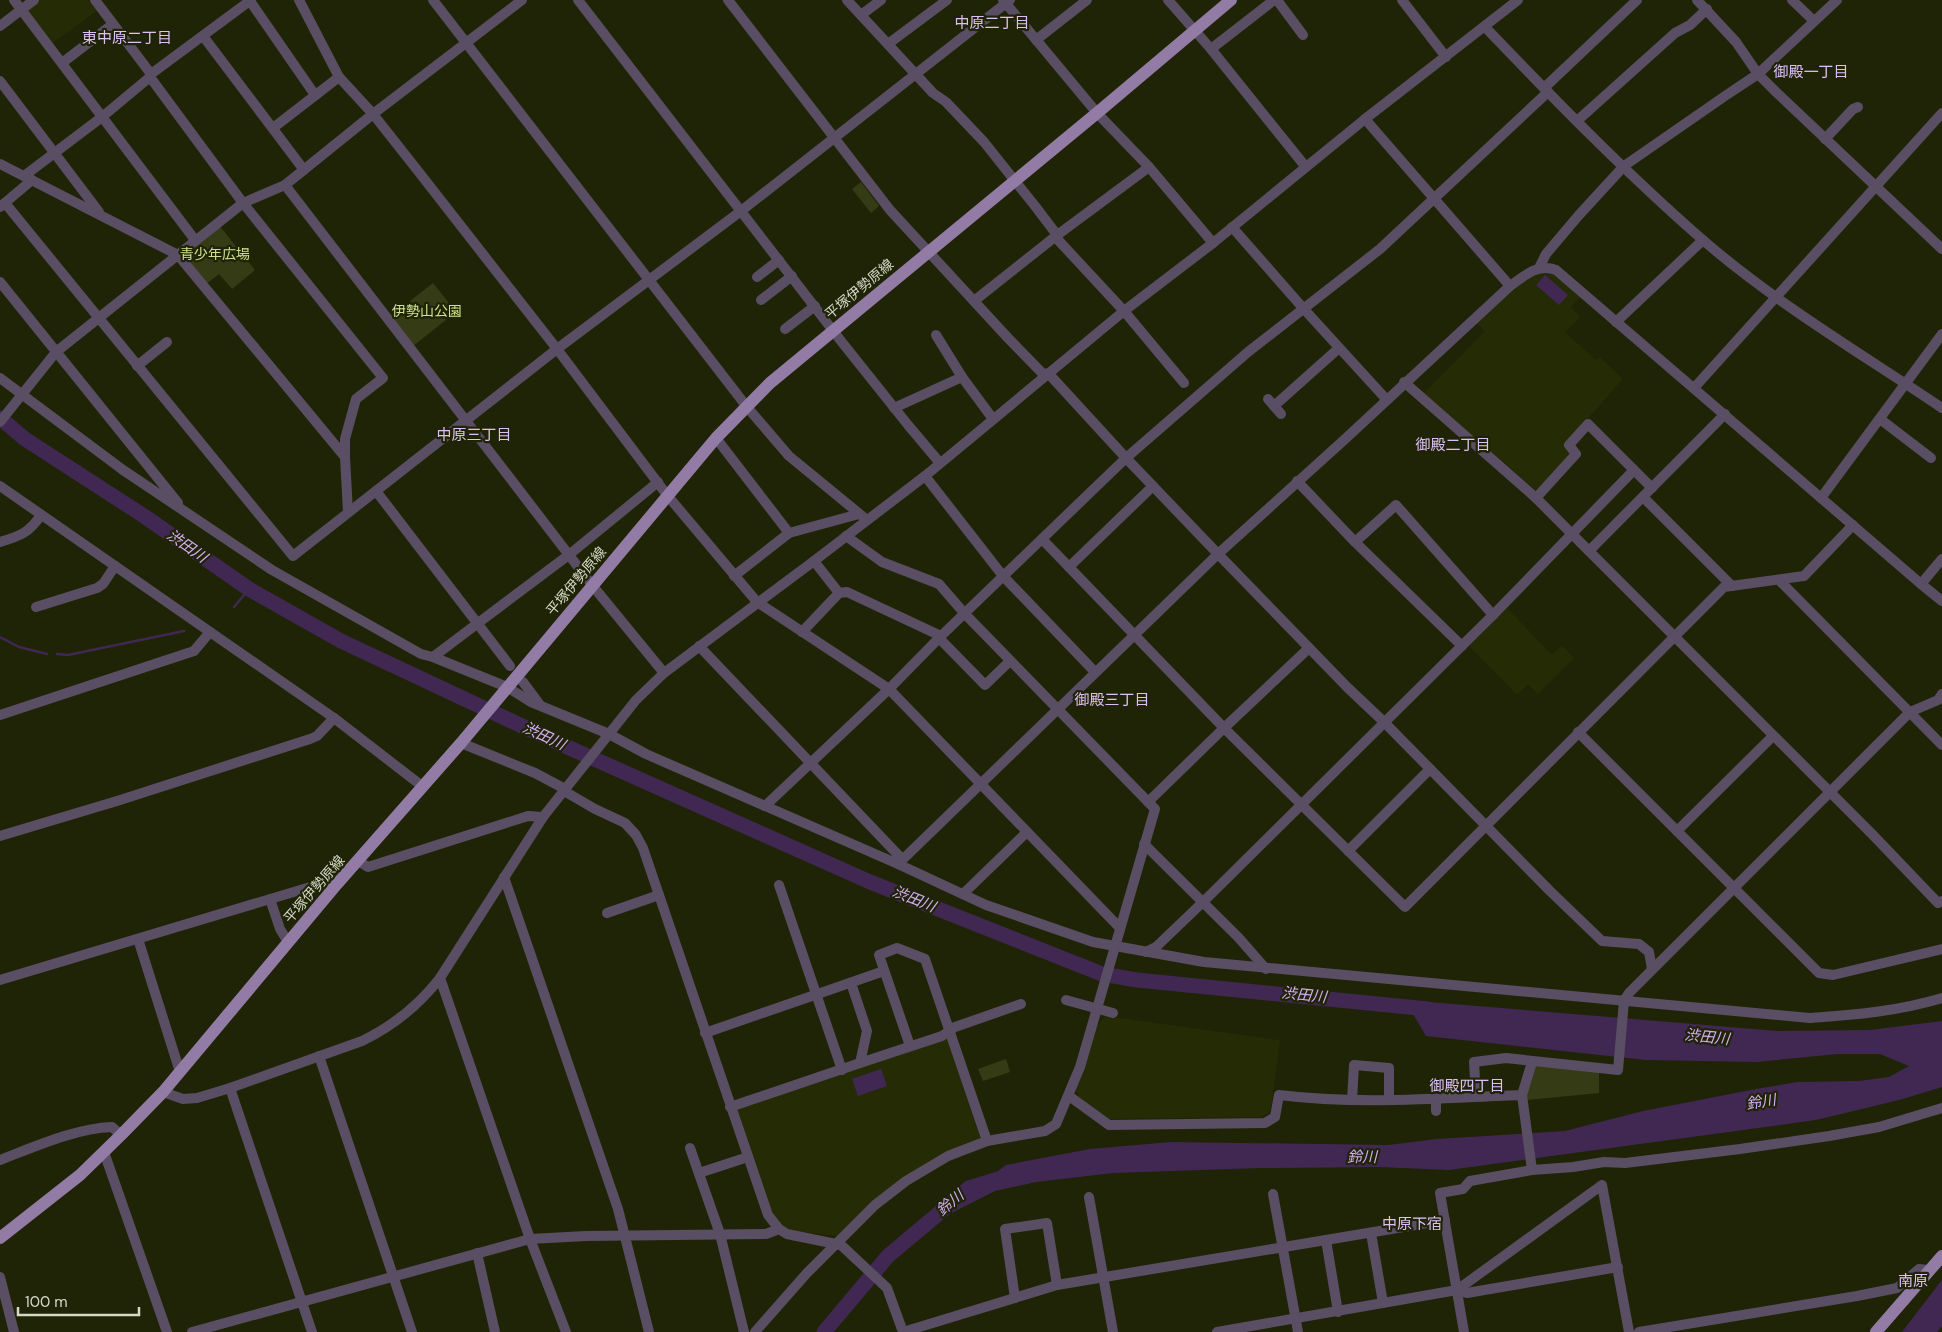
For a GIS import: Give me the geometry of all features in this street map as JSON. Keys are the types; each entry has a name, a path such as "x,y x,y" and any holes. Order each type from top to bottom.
{"main road":[{"name":"平塚伊勢原線","path":"0,1238 60,1191 104,1152 163,1092 337,884 463,740 716,438 746,406 770,383 1231,0"},
{"path":"1876,1332 1942,1256"}],"street":[{"path":"14,0 196,240"},
{"path":"0,26 34,0"},
{"path":"95,0 243,203 383,378 356,400 345,439 348,512"},
{"path":"299,0 339,77 373,114 557,349 667,496 734,576 757,602 889,689 1119,928"},
{"path":"433,0 746,406 789,456 863,517"},
{"path":"0,422 56,352 99,320 243,203 284,185 522,0"},
{"path":"578,0 894,408 940,463"},
{"path":"728,0 890,210 974,301 1047,374 1308,648 1602,941 1639,944 1649,952 1652,969"},
{"path":"847,0 977,136 1015,181 1059,241 1124,311 1184,383"},
{"path":"861,15 881,0"},
{"path":"888,44 947,0"},
{"path":"1036,40 1087,0"},
{"path":"1168,0 1196,30 1306,166"},
{"path":"1211,49 1275,0 1303,35"},
{"path":"1402,0 1446,57"},
{"path":"163,1092 183,1099 197,1098 230,1088 362,1041 393,1024 411,1010 440,978 544,816 636,700 664,672 814,561 846,536 863,517 925,476 1124,311 1213,243 1306,166 1518,0"},
{"path":"766,806 1126,458 1248,352 1380,249 1435,199 1637,0"},
{"path":"1697,0 1736,42 1758,74 1824,139 1942,249"},
{"path":"1792,0 1814,21"},
{"path":"1539,268 1546,254 1624,166 1758,74 1837,0"},
{"path":"315,95 249,1 151,75 55,153 2,205 293,556 557,349 740,211 1006,1 1097,113 1148,167 1213,243"},
{"path":"1577,121 1675,33 1690,25 1707,9"},
{"path":"62,63 113,24"},
{"path":"1485,27 1577,121 1703,240 1776,297 1942,408"},
{"path":"203,36 304,170"},
{"path":"273,128 339,77"},
{"path":"0,80 102,215"},
{"path":"1824,139 1853,109 1858,107"},
{"path":"1694,388 1942,113"},
{"path":"1365,119 1510,286"},
{"path":"0,164 178,255 345,457"},
{"path":"974,301 1148,167"},
{"path":"284,185 592,585 664,672"},
{"path":"1232,227 1386,399"},
{"path":"1616,322 1703,240"},
{"path":"757,277 779,260"},
{"path":"900,861 1056,708 1218,554 1510,286 1539,268 1547,267 1556,270 1942,601"},
{"path":"761,300 792,276"},
{"path":"0,282 185,512"},
{"path":"785,329 815,306"},
{"path":"1821,498 1942,334"},
{"path":"936,336 962,377 993,419"},
{"path":"137,366 167,342"},
{"path":"1274,406 1339,348"},
{"path":"894,408 962,377"},
{"path":"0,378 123,470 272,570 421,654 434,657 646,754 766,806 900,861 986,905 1093,942 1204,962 1266,969 1810,1018 1854,1016 1913,1007 1942,998"},
{"path":"1404,382 1536,498 1872,834 1938,903 1942,901"},
{"path":"1589,551 1725,414"},
{"path":"1880,418 1931,458"},
{"path":"1536,498 1576,454 1569,445 1588,424 1652,488"},
{"path":"716,438 789,532"},
{"path":"1145,952 1156,947 1203,902 1494,615 1634,470"},
{"path":"925,476 1004,576 1095,672"},
{"path":"1297,481 1355,542 1462,646"},
{"path":"434,657 570,554 658,482"},
{"path":"0,486 334,718 422,786"},
{"path":"1069,567 1153,486"},
{"path":"376,491 510,666"},
{"path":"1643,497 1732,586"},
{"path":"1355,542 1396,504 1494,615"},
{"path":"0,542 26,533 41,515"},
{"path":"734,576 789,532 863,517"},
{"path":"1042,539 1224,728 1405,908 1724,587 1804,576 1853,525"},
{"path":"755,1332 807,1273 839,1244 875,1205 906,1181 948,1156 987,1141 1045,1130 1056,1124 1069,1096 1097,1007 1155,809 1010,661 939,584 882,562 846,536"},
{"path":"1921,584 1942,559"},
{"path":"814,561 839,593"},
{"path":"36,607 97,588 104,584 115,566"},
{"path":"1779,580 1942,745"},
{"path":"802,632 839,593 847,592 940,637 985,685 1010,661"},
{"path":"0,715 194,651 210,632"},
{"path":"698,646 810,763 900,861"},
{"path":"1148,802 1308,648"},
{"path":"523,682 540,706"},
{"path":"1476,1097 1474,1062 1506,1058 1618,1070 1624,1001 1652,969 1910,712 1938,700 1942,694"},
{"path":"0,836 118,802 310,739 317,736 334,718"},
{"path":"1578,732 1820,973 1833,975 1942,949"},
{"path":"1677,831 1773,736"},
{"path":"463,740 565,789 595,809 625,823 636,835 643,848 768,1215 778,1229 787,1234 839,1244 887,1288 903,1332 1057,1285 1445,1220"},
{"path":"1348,851 1430,769"},
{"path":"358,861 368,867 528,816 544,816"},
{"path":"963,894 1027,832"},
{"path":"1144,844 1203,902 1266,969"},
{"path":"504,878 626,1236 649,1332"},
{"path":"0,980 270,898 327,882 337,884"},
{"path":"779,885 842,1070"},
{"path":"607,913 659,895"},
{"path":"270,898 280,929 288,942"},
{"path":"138,939 180,1072"},
{"path":"910,1046 879,955 898,948 924,959 987,1141"},
{"path":"705,1033 884,971"},
{"path":"440,978 530,1239 566,1332"},
{"path":"852,982 867,1031 860,1063"},
{"path":"1066,1000 1097,1007 1113,1013"},
{"path":"730,1107 942,1036 955,1027 1021,1004"},
{"path":"319,1056 412,1332"},
{"path":"1532,1062 1522,1095 1532,1170"},
{"path":"1352,1100 1354,1065 1389,1068 1389,1100"},
{"path":"230,1088 312,1332"},
{"path":"1069,1096 1108,1125 1265,1123 1275,1117 1280,1095 1315,1100 1436,1099 1522,1095"},
{"path":"1436,1099 1436,1110"},
{"path":"1464,1332 1440,1193 1463,1189 1470,1181 1532,1170 1573,1167 1604,1162 1625,1163 1740,1150 1820,1137 1879,1126 1942,1108"},
{"path":"0,1160 76,1133 100,1127 112,1127 122,1135"},
{"path":"690,1148 720,1234 744,1332"},
{"path":"104,1152 166,1332"},
{"path":"699,1173 748,1157"},
{"path":"1217,1332 1457,1290 1602,1185 1629,1332"},
{"path":"1273,1194 1298,1332"},
{"path":"1089,1198 1113,1332"},
{"path":"1015,1298 1005,1229 1047,1223 1057,1285"},
{"path":"192,1332 530,1239 586,1236 766,1234 778,1229"},
{"path":"1371,1233 1383,1303"},
{"path":"1326,1240 1338,1311"},
{"path":"477,1253 495,1332"},
{"path":"1457,1290 1467,1293 1618,1267"},
{"path":"1639,1332 1897,1288 1919,1269 1928,1270"},
{"path":"0,1277 14,1332"}],"shaded area":[{"path":"36,0 88,0 97,11 51,44 26,8"},
{"path":"1548,270 1581,296 1571,307 1580,317 1565,332 1596,360 1600,357 1623,379 1565,444 1571,454 1539,489 1535,489 1423,394 1485,331 1474,321 1520,283 1539,272"},
{"path":"1507,608 1552,655 1562,645 1574,658 1538,694 1528,684 1517,695 1469,646"},
{"path":"1105,1016 1280,1040 1271,1109 1268,1114 1260,1117 1106,1119 1081,1100 1076,1091 1076,1085 1095,1029"},
{"path":"945,1039 948,1040 980,1137 978,1142 944,1155 838,1236 793,1231 780,1225 771,1214 737,1112 738,1109"}],"green space":[{"path":"861,182 879,206 871,213 852,189"},
{"name":"青少年広場","path":"218,224 255,270 232,289 219,274 206,284 183,256"},
{"name":"伊勢山公園","path":"433,283 456,312 413,346 391,319 392,315"},
{"path":"1006,1059 1010,1072 983,1081 978,1069"},
{"path":"1536,1065 1599,1071 1599,1093 1527,1100 1527,1088"}],"water":[{"path":"1545,275 1568,295 1559,305 1536,285"},
{"path":"1405,1000 1778,1031 1870,1030 1942,1021 1942,1087 1899,1100 1816,1120 1449,1170 1379,1167 1261,1168 1113,1173 1036,1182 995,1191 922,1228 1006,1165 1090,1149 1171,1142 1388,1145 1437,1139 1565,1131 1643,1111 1797,1082 1859,1081 1889,1077 1909,1066 1880,1054 1838,1054 1756,1062 1646,1060 1426,1036"},
{"path":"881,1069 887,1086 858,1096 852,1079"},
{"path":"1942,1280 1942,1326 1937,1332 1902,1332"}],"waterway":[{"name":"渋田川","path":"0,418 25,439 144,516 249,589 341,641 554,741 870,882 1102,974 1137,980 1428,1009"},
{"path":"234,607 249,589"},
{"path":"57,654 68,655 184,631"},
{"path":"0,637 19,647 47,654"},
{"name":"鈴川","path":"824,1332 888,1256 969,1188 998,1179"}],"district":[{"name":"中原二丁目","path":"992,23"},
{"name":"東中原二丁目","path":"127,38"},
{"name":"御殿一丁目","path":"1811,72"},
{"name":"中原三丁目","path":"474,435"},
{"name":"御殿二丁目","path":"1453,445"},
{"name":"御殿三丁目","path":"1112,700"},
{"name":"御殿四丁目","path":"1467,1086"},
{"name":"中原下宿","path":"1412,1224"},
{"name":"南原","path":"1913,1281"}]}
